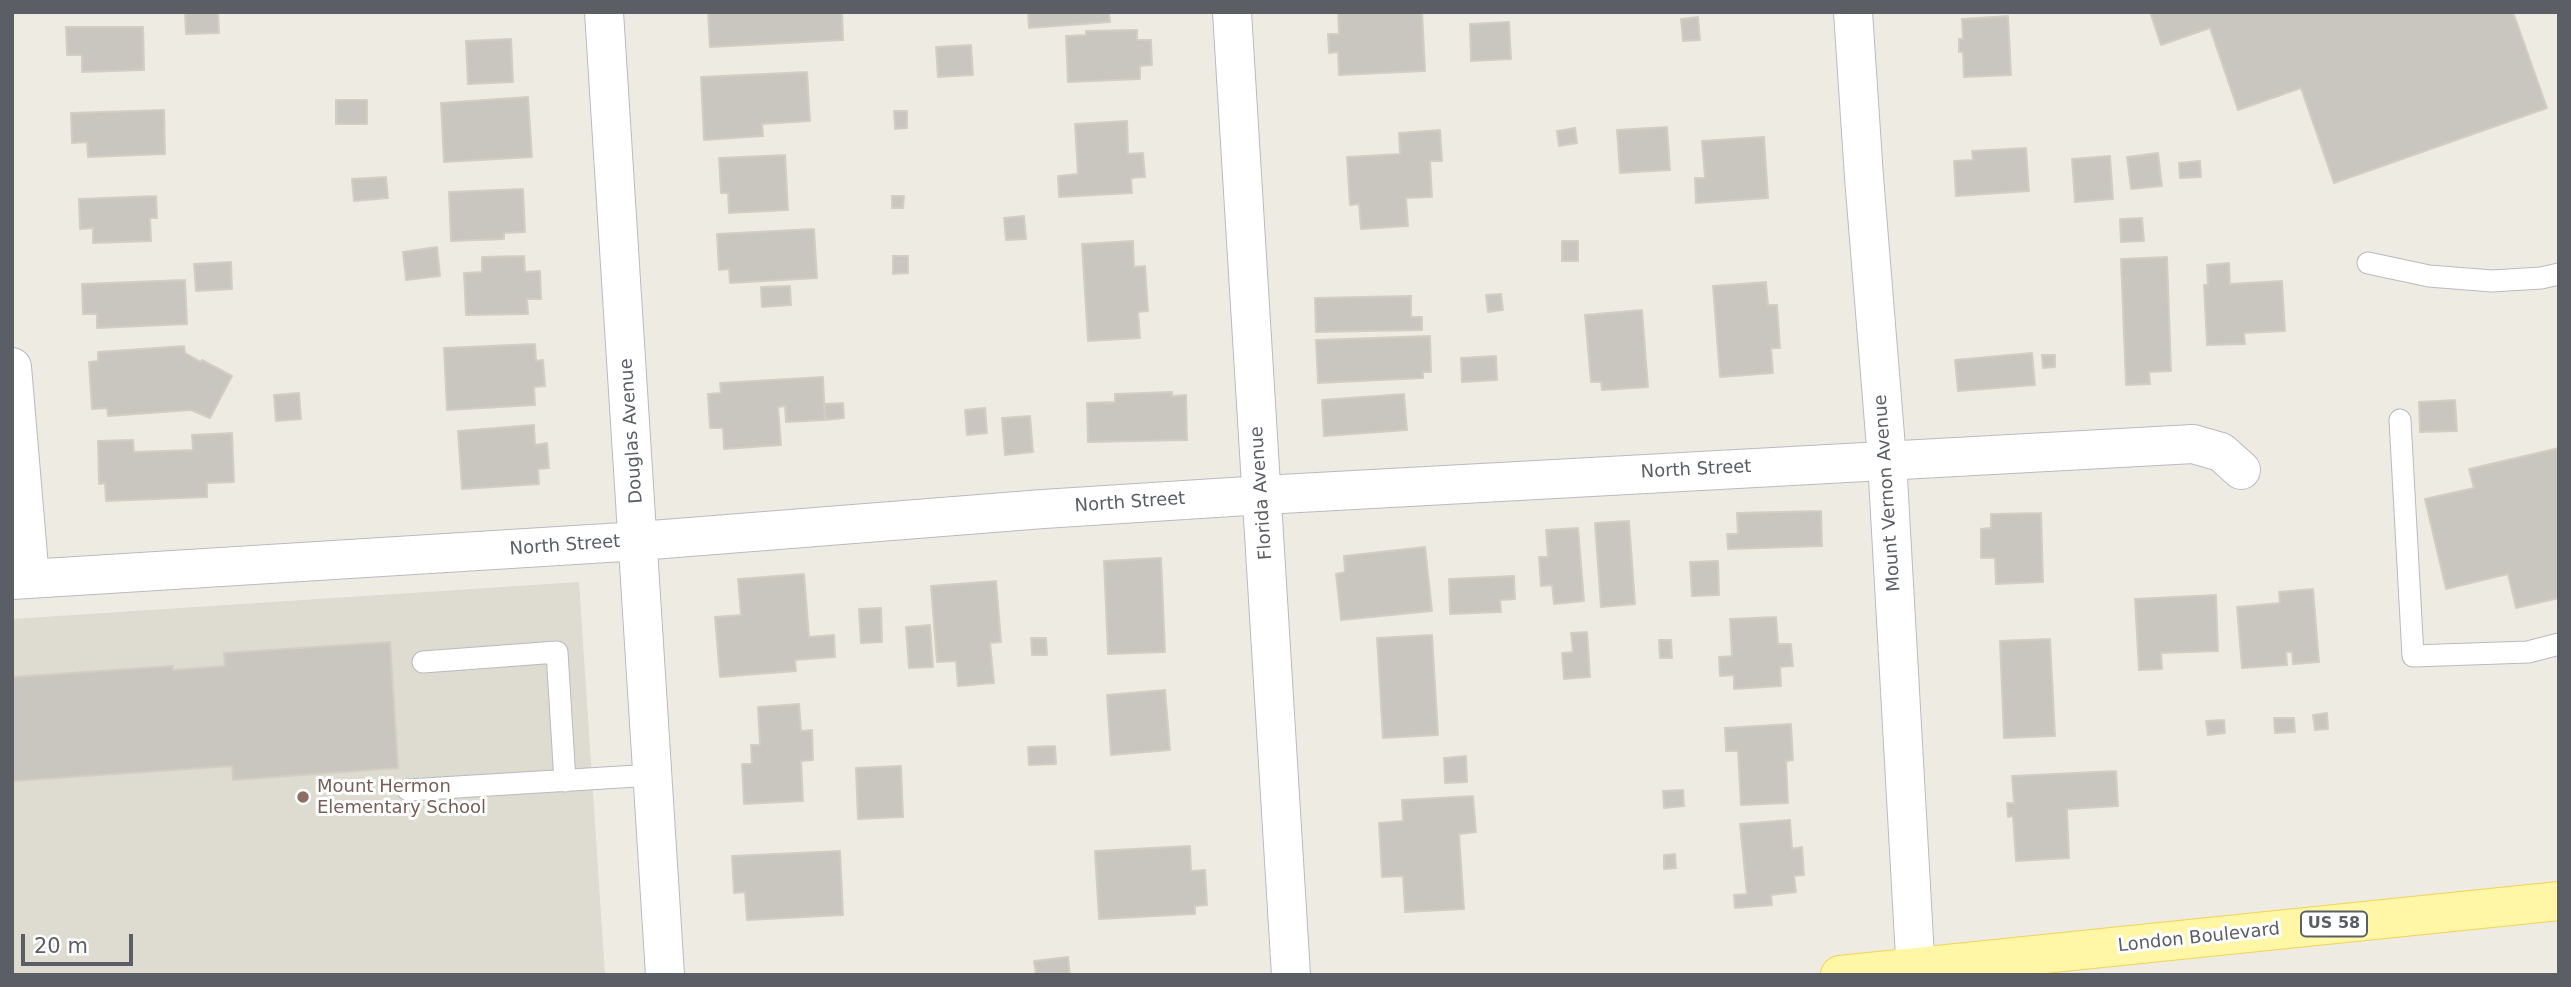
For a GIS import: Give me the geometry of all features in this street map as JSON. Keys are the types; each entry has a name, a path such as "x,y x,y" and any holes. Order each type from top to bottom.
{"main road":[{"name":"London Boulevard","path":"1840,975 1916,971 2559,901"}],"street":[{"name":"Douglas Avenue","path":"604,12 664,975"},
{"name":"Florida Avenue","path":"1231,12 1291,975"},
{"name":"Mount Vernon Avenue","path":"1853,12 1887,460 1916,971"},
{"path":"12,367 21,579"},
{"name":"North Street","path":"21,579 639,541 1043,509 1262,495 2193,444 2221,452 2241,470"}],"lane":[{"path":"2368,263 2429,276 2492,281 2559,275"},
{"path":"2400,420 2413,656 2528,652 2559,645"},
{"path":"423,662 557,652 565,781"},
{"path":"408,790 653,775"}],"shaded area":[{"name":"Mount Hermon Elementary School","path":"579,582 605,975 12,975 12,619"}],"building":[{"path":"185,12 218,12 219,33 186,34"},
{"path":"708,12 842,12 843,40 710,47"},
{"path":"1028,12 1109,12 1110,22 1029,28"},
{"path":"1338,12 1422,12 1425,71 1339,75 1338,52 1329,53 1328,34 1339,34"},
{"path":"2150,12 2513,12 2547,108 2334,183 2301,88 2238,110 2210,28 2161,45"},
{"path":"2008,16 2011,75 1964,77 1963,52 1959,52 1959,39 1963,39 1962,19"},
{"path":"1698,17 1700,40 1683,41 1681,19"},
{"path":"1509,22 1511,59 1471,61 1470,24"},
{"path":"66,27 143,27 144,70 82,72 82,55 67,55"},
{"path":"1137,30 1137,40 1151,40 1152,65 1140,66 1140,79 1068,82 1066,36 1086,35 1086,31"},
{"path":"511,39 513,82 468,84 466,41"},
{"path":"971,45 973,75 938,77 936,47"},
{"path":"807,72 810,121 762,124 763,136 704,140 701,77"},
{"path":"528,97 532,157 444,162 441,103"},
{"path":"336,100 367,100 367,124 336,124"},
{"path":"164,110 165,154 88,157 87,142 72,143 71,113"},
{"path":"894,111 907,111 907,128 895,129"},
{"path":"1127,121 1128,154 1143,153 1145,177 1131,178 1132,193 1059,197 1058,176 1078,174 1075,124"},
{"path":"1667,127 1670,170 1620,173 1617,130"},
{"path":"1575,128 1577,143 1559,146 1557,131"},
{"path":"1440,130 1442,161 1430,161 1432,197 1406,198 1408,226 1361,229 1359,204 1350,205 1347,157 1400,154 1399,133"},
{"path":"1764,137 1768,198 1696,203 1695,178 1705,178 1702,141"},
{"path":"2026,148 2029,191 1956,196 1954,161 1973,160 1972,151"},
{"path":"2158,153 2162,186 2131,189 2127,157"},
{"path":"785,155 788,210 729,213 728,193 721,193 719,158"},
{"path":"2110,156 2113,199 2075,202 2072,159"},
{"path":"2200,161 2201,177 2180,178 2179,163"},
{"path":"386,177 388,198 354,201 352,179"},
{"path":"523,189 525,232 504,233 504,239 451,241 449,192"},
{"path":"156,196 157,218 150,218 151,241 93,243 93,228 80,229 79,199"},
{"path":"892,196 904,196 903,208 892,208"},
{"path":"1024,216 1026,239 1006,240 1004,218"},
{"path":"2142,218 2144,241 2121,242 2120,219"},
{"path":"814,229 817,278 730,283 729,269 719,270 717,234"},
{"path":"1133,241 1134,267 1145,266 1148,311 1138,312 1140,338 1088,341 1082,244"},
{"path":"1562,241 1578,241 1578,261 1562,261"},
{"path":"437,247 440,276 406,280 403,252"},
{"path":"524,256 525,272 540,271 541,299 527,299 528,314 466,315 464,273 482,272 482,257"},
{"path":"893,256 908,256 908,273 893,274"},
{"path":"2167,257 2171,371 2149,372 2150,384 2126,385 2121,259"},
{"path":"231,262 232,289 196,291 194,264"},
{"path":"2229,263 2230,284 2282,281 2285,331 2244,333 2245,344 2207,345 2204,285 2208,285 2207,265"},
{"path":"185,280 187,324 97,328 97,314 83,314 82,284"},
{"path":"1766,282 1768,305 1777,305 1780,348 1771,348 1773,373 1720,377 1713,286"},
{"path":"790,286 791,305 762,307 761,287"},
{"path":"1501,294 1503,310 1488,312 1486,295"},
{"path":"1411,296 1411,317 1422,317 1422,330 1316,332 1315,298"},
{"path":"1642,310 1648,387 1602,390 1601,382 1591,382 1585,315"},
{"path":"1430,336 1431,372 1423,372 1423,378 1318,383 1316,340"},
{"path":"535,344 536,361 543,360 545,386 534,387 535,405 447,410 444,348"},
{"path":"184,346 185,353 232,376 210,418 191,410 108,416 107,408 92,409 89,362 98,361 98,352"},
{"path":"2032,353 2035,385 1958,391 1955,360"},
{"path":"2042,355 2055,355 2055,367 2043,368"},
{"path":"1496,356 1497,380 1462,382 1461,358"},
{"path":"823,377 825,420 786,422 785,406 778,407 781,445 724,449 723,428 710,428 708,394 721,393 720,383"},
{"path":"1172,392 1172,396 1186,395 1187,440 1088,442 1087,403 1115,402 1115,394"},
{"path":"299,393 301,419 276,421 274,395"},
{"path":"1404,394 1407,430 1324,436 1322,400"},
{"path":"2455,400 2457,431 2420,432 2419,402"},
{"path":"843,403 844,418 825,420 824,404"},
{"path":"985,408 987,433 967,435 965,410"},
{"path":"1030,416 1033,452 1005,455 1002,418"},
{"path":"534,425 535,445 547,443 549,468 538,469 539,484 462,489 458,431"},
{"path":"232,433 234,482 207,483 207,497 106,501 105,483 99,484 98,441 133,440 134,452 193,450 192,435"},
{"path":"2559,448 2559,598 2516,608 2508,574 2446,589 2425,499 2474,488 2469,469"},
{"path":"1821,511 1822,546 1728,549 1727,534 1738,534 1737,513"},
{"path":"2041,513 2043,582 1996,584 1995,558 1981,558 1981,529 1991,528 1991,514"},
{"path":"1629,521 1635,604 1601,607 1595,523"},
{"path":"1578,528 1584,601 1554,604 1552,585 1541,586 1539,557 1548,557 1546,530"},
{"path":"1425,547 1432,611 1341,620 1336,574 1345,572 1344,556"},
{"path":"1161,558 1165,652 1108,654 1104,561"},
{"path":"1718,561 1719,595 1692,596 1690,562"},
{"path":"804,574 809,637 834,635 835,657 795,660 796,671 720,677 715,617 741,615 738,579"},
{"path":"1514,576 1515,599 1500,600 1501,612 1450,614 1449,579"},
{"path":"996,581 1001,642 990,643 994,683 958,686 956,661 937,662 931,586"},
{"path":"2313,589 2319,662 2293,664 2292,652 2286,652 2287,665 2242,668 2237,607 2280,603 2279,592"},
{"path":"2216,595 2218,651 2161,653 2162,669 2139,670 2135,599"},
{"path":"881,608 882,642 861,643 859,609"},
{"path":"1776,617 1778,644 1791,644 1793,666 1780,667 1781,686 1734,689 1734,675 1720,676 1719,657 1732,656 1730,619"},
{"path":"930,625 933,667 909,668 906,627"},
{"path":"1587,632 1590,677 1564,679 1562,653 1573,652 1571,633"},
{"path":"1432,635 1438,735 1383,738 1377,638"},
{"path":"1031,638 1046,638 1047,655 1032,655"},
{"path":"2050,639 2055,736 2004,738 2000,641"},
{"path":"1659,640 1671,640 1672,658 1660,658"},
{"path":"390,642 398,768 233,780 232,766 12,781 12,677 173,666 173,670 225,666 224,653"},
{"path":"1165,690 1170,750 1111,755 1107,695"},
{"path":"799,704 801,731 812,730 813,760 801,761 803,801 744,804 742,764 752,764 751,745 760,745 758,707"},
{"path":"2327,713 2328,729 2315,730 2313,715"},
{"path":"2274,718 2294,718 2295,732 2275,733"},
{"path":"2224,720 2225,733 2208,735 2206,721"},
{"path":"1791,724 1793,760 1786,761 1788,803 1741,805 1738,751 1726,751 1725,728"},
{"path":"1055,746 1056,764 1029,765 1028,747"},
{"path":"1466,756 1467,782 1445,783 1444,758"},
{"path":"901,766 903,817 858,819 856,768"},
{"path":"2116,771 2118,806 2067,809 2069,858 2016,861 2013,816 2008,817 2007,803 2014,803 2012,776"},
{"path":"1683,790 1684,806 1664,808 1663,791"},
{"path":"1473,796 1476,832 1459,834 1464,909 1405,912 1403,876 1382,877 1379,823 1403,821 1402,800"},
{"path":"1790,820 1792,849 1802,847 1804,875 1794,876 1796,892 1771,895 1772,905 1735,908 1734,895 1747,894 1740,824"},
{"path":"1190,846 1191,871 1205,870 1207,905 1195,906 1195,914 1099,919 1095,851"},
{"path":"840,851 843,915 747,920 745,892 734,893 732,856"},
{"path":"1675,854 1676,868 1664,869 1664,855"},
{"path":"1068,957 1070,975 1036,975 1034,961"}],"place":[{"name":"Mount Hermon Elementary School","path":"303,797"}]}
